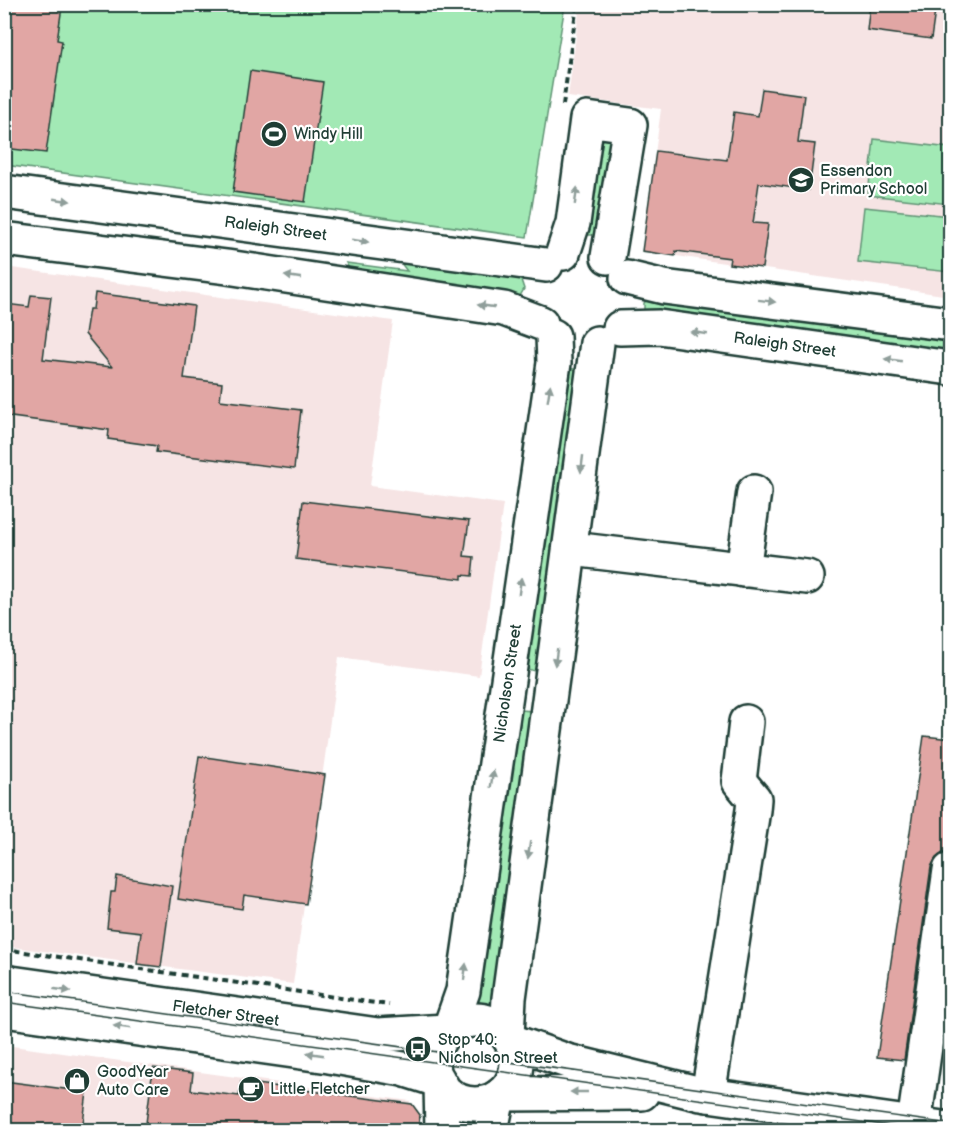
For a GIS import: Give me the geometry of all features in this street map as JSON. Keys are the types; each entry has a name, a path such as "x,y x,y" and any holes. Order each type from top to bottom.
{"street":[{"path":"439,1083 450,1095 467,1102 486,1102 500,1095 512,1083 516,1068 517,1058 509,1038 509,998 572,549 609,336 630,304 617,267 630,125 587,119 573,223 555,259 538,278 534,293 535,309 547,330"},
{"name":"Raleigh Street","path":"4,192 555,259"},
{"path":"4,239 227,267 504,309 574,345 609,336"},
{"path":"555,259 578,249 594,250 617,267 663,287 951,324"},
{"name":"Raleigh Street","path":"609,336 659,327 951,368"},
{"name":"Nicholson Street","path":"449,1030 462,998 554,363 547,330"},
{"path":"744,570 754,492"},
{"path":"572,549 807,577"},
{"path":"507,683 551,691"},
{"path":"704,1095 753,810 754,799 739,781 746,722"},
{"path":"914,1124 951,870"},
{"name":"Fletcher Street","path":"4,982 378,1035 449,1030"},
{"name":"Fletcher Street","path":"4,1010 329,1056 403,1069 439,1083"},
{"path":"442,1131 439,1083 434,1068 434,1054 438,1044 449,1030 462,1023 480,1021 498,1027 509,1038 567,1061 704,1095 823,1121 914,1124 951,1129"},
{"path":"500,1095 704,1095"},
{"path":"491,1131 500,1095"}],"path":[{"path":"564,102 577,4"},
{"path":"4,950 394,1006"}],"shaded area":[{"name":"Essendon Primary School","path":"580,5 950,5 950,296 642,251 661,109 568,97"},
{"path":"5,267 393,321 370,486 503,504 479,676 339,657 293,984 5,946"},
{"path":"5,1045 410,1101 406,1130 5,1130"}],"green space":[{"name":"Windy Hill","path":"4,5 565,5 527,237 5,165"},
{"path":"614,133 599,235 589,235 584,230 593,138"},
{"path":"874,139 950,148 950,204 868,195"},
{"path":"864,207 950,216 950,272 858,262"},
{"path":"394,254 519,274 524,289 520,296 512,301 355,279 346,263 407,271"},
{"path":"652,294 950,333 950,360 644,311 644,303"},
{"path":"560,367 587,371 538,672 524,668"},
{"path":"532,711 494,1011 487,1013 474,1009 516,712"},
{"path":"469,1112 479,1118 481,1130 452,1130 458,1115"}],"building":[{"path":"4,4 62,7 57,40 62,41 46,153 4,148"},
{"path":"870,4 936,4 931,39 867,30"},
{"path":"250,71 323,82 305,202 233,192"},
{"path":"762,89 804,95 798,142 815,144 809,190 759,183 753,223 768,224 762,268 729,264 730,258 676,251 675,256 642,251 656,151 727,160 734,112 758,116"},
{"path":"95,293 194,306 184,378 222,383 220,400 301,410 294,469 156,452 157,446 108,439 109,430 4,416 6,304 29,307 31,295 51,297 43,359 112,367 85,334 89,309 93,309"},
{"path":"303,501 469,521 464,556 474,557 472,576 462,575 462,579 296,559"},
{"path":"924,736 951,739 951,827 947,852 936,858 931,867 904,1060 877,1057"},
{"path":"199,756 325,775 306,904 244,895 242,909 178,899"},
{"path":"117,876 172,886 161,967 137,964 141,932 107,928 111,892 115,892"},
{"path":"153,1068 193,1073 191,1090 239,1096 241,1082 412,1104 420,1115 418,1131 145,1131"},
{"path":"4,1081 87,1092 82,1131 4,1131"}],"tram line":[{"path":"4,991 950,1124"},
{"path":"4,1002 919,1130"}],"place":[{"name":"Windy Hill","path":"274,134"},
{"name":"Essendon Primary School","path":"801,180"},
{"name":"Stop 40: Nicholson Street","path":"418,1049"},
{"name":"GoodYear Auto Care","path":"77,1081"},
{"name":"Little Fletcher","path":"251,1089"}]}
